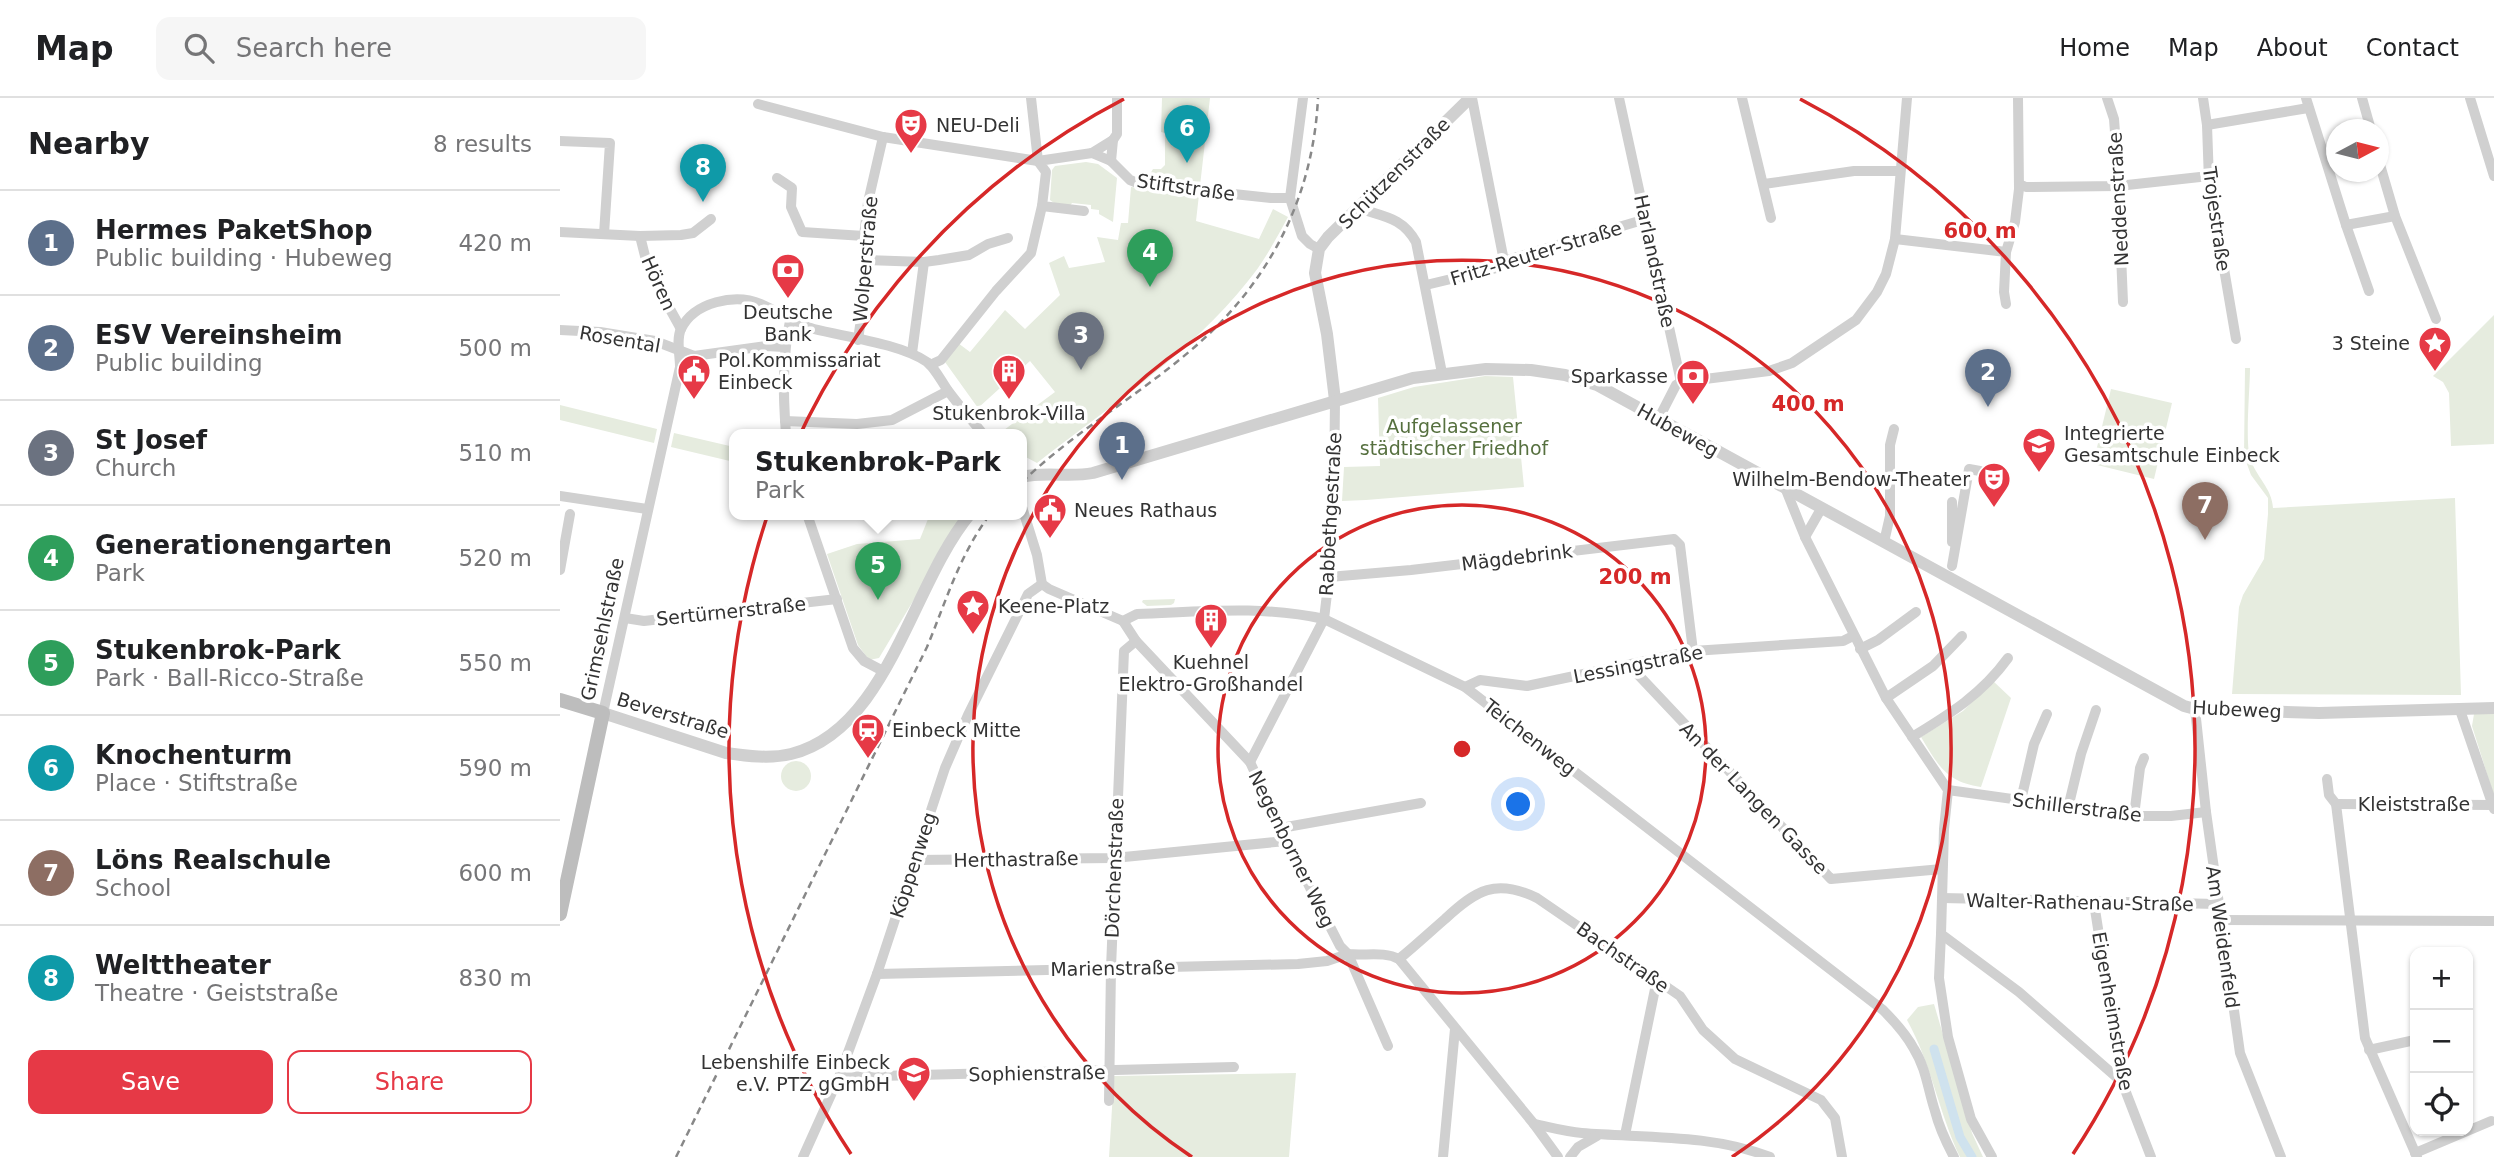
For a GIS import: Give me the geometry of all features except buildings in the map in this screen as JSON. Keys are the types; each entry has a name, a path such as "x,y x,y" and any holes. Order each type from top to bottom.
{"main road":[{"name":"Beverstraße","path":"560,700 603,713"},
{"name":"Grimsehlstraße","path":"560,914 603,713"}],"street":[{"path":"930,365 941,359 1031,253 1042,206 1046,172 1038,161 1031,98"},
{"path":"758,104 883,137 1038,161 1092,153 1112,140 1117,134 1117,98"},
{"path":"1303,98 1290,198 1302,236 1319,249"},
{"path":"1471,98 1504,261"},
{"name":"Schützenstraße","path":"1319,249 1471,98"},
{"name":"Harlandstraße","path":"1619,98 1681,382"},
{"path":"1742,98 1771,218"},
{"path":"1659,418 1676,384 1769,371 1797,361 1856,320 1877,292 1886,274 1895,239 1907,98"},
{"path":"2006,304 2006,252 2015,222 2019,184 2018,98"},
{"name":"Neddenstraße","path":"2106,98 2114,119 2123,302"},
{"name":"Trojestraße","path":"2203,98 2209,176 2236,339"},
{"path":"2362,98 2368,119"},
{"path":"2470,98 2494,176"},
{"path":"2207,125 2307,103 2370,291"},
{"name":"Wolperstraße","path":"858,340 864,309 864,236 868,202 883,137"},
{"path":"1111,161 1112,140"},
{"path":"560,141 610,143 604,234"},
{"name":"Stiftstraße","path":"1092,153 1111,161 1130,180 1140,184 1290,198"},
{"path":"1764,184 1835,173 1900,171"},
{"path":"2019,184 2026,187 2118,186 2209,176"},
{"path":"777,178 792,188 790,207 802,232 864,236"},
{"path":"2385,182 2395,216 2435,319"},
{"path":"1042,206 1084,211"},
{"path":"1358,208 1400,222 1409,228 1416,242 1426,285 1442,373"},
{"path":"2346,225 2395,216"},
{"path":"560,232 640,236 688,234 711,219"},
{"name":"Fritz-Reuter-Straße","path":"1426,285 1497,268 1504,261 1646,219"},
{"name":"Hören","path":"640,236 647,264 681,329"},
{"path":"866,260 924,262 969,255 988,244 1008,238"},
{"path":"1895,239 2006,252"},
{"name":"Rabbethgestraße","path":"1250,762 1324,619 1334,489 1335,401 1327,334 1315,273 1319,249"},
{"path":"912,353 924,262"},
{"path":"681,329 688,319 704,307 736,298 761,304 790,321 912,353 930,365 979,429"},
{"path":"786,429 784,347 790,321"},
{"name":"Grimsehlstraße","path":"603,713 680,366 681,329"},
{"name":"Rosental","path":"560,330 600,332 654,341 694,356 766,346 784,347"},
{"name":"Hubeweg","path":"1027,476 1070,477 1093,473 1413,378 1486,369 1531,370 1565,375 1597,386 1659,418 1786,490 1819,512 1884,542 2184,706 2194,709 2319,713 2494,708"},
{"path":"785,421 857,424 892,420 946,388"},
{"path":"1884,542 1890,516 1890,445 1894,429"},
{"path":"1953,581 1957,518 1969,469 1980,471"},
{"path":"1786,490 1805,537 1886,698 1948,790 1942,869 1939,978 1948,1037 1960,1082 1971,1119 1992,1157"},
{"path":"560,496 647,509"},
{"path":"1952,502 1957,518"},
{"path":"1805,537 1819,512"},
{"path":"560,570 570,514"},
{"path":"809,520 853,648 864,661 883,671"},
{"name":"Beverstraße","path":"603,713 726,753 776,756 809,748 841,729 854,716 883,671 931,576 966,520"},
{"path":"1025,520 1037,555 1042,584 1123,621"},
{"name":"Mägdebrink","path":"1329,577 1674,539 1681,545 1693,651"},
{"name":"Köppenweg","path":"803,1157 839,1077 877,974 945,768 1028,594 1042,584"},
{"name":"Sertürnerstraße","path":"625,618 643,621 837,599"},
{"name":"Teichenweg","path":"1123,621 1137,614 1263,610 1324,619 1465,687 1883,1010 1916,1050 1945,1141 1954,1157"},
{"path":"1860,649 1878,640 1916,612"},
{"name":"Negenborner Weg","path":"1123,621 1136,641 1250,762 1286,841 1340,946 1348,954 1388,1046"},
{"name":"Lessingstraße","path":"1465,687 1480,680 1527,686 1693,651 1843,640 1853,636"},
{"path":"1886,698 1933,666 1962,636"},
{"name":"Dörchenstraße","path":"1109,1101 1114,858 1124,651 1136,641"},
{"path":"1912,737 1963,706 1998,672 2008,658"},
{"name":"An der Langen Gasse","path":"1629,666 1831,879 1942,869"},
{"name":"Am Weidenfeld","path":"2194,709 2220,920 2240,1053 2281,1157"},
{"path":"2068,808 2081,754 2096,710"},
{"path":"2460,710 2493,807"},
{"path":"2021,800 2034,744 2047,714"},
{"path":"2134,816 2140,768 2144,758"},
{"path":"2327,779 2329,795 2336,804 2365,1038 2416,1155 2491,1121"},
{"name":"Schillerstraße","path":"1948,790 2134,816 2206,812"},
{"path":"1281,828 1421,803"},
{"name":"Kleiststraße","path":"2336,804 2493,807"},
{"name":"Herthastraße","path":"914,860 1114,858 1286,841"},
{"name":"Bachstraße","path":"1399,959 1468,898 1482,891 1502,887 1520,890 1538,898 1680,996 1703,1030 1735,1059 1821,1100 1835,1118 1842,1157"},
{"name":"Walter-Rathenau-Straße","path":"1942,898 2218,904"},
{"name":"Eigenheimstraße","path":"2094,903 2122,1082 2151,1157"},
{"path":"2220,920 2494,921"},
{"path":"1941,934 2019,992 2122,1082"},
{"path":"1348,954 1382,954 1399,959 1558,1157"},
{"name":"Marienstraße","path":"877,974 1298,964 1327,961 1348,954"},
{"path":"1625,1135 1652,1002 1659,982"},
{"path":"1443,1157 1455,1029"},
{"path":"2369,1050 2410,1041"},
{"name":"Sophienstraße","path":"839,1077 1234,1067"},
{"path":"1534,1124 1578,1133 1690,1139 1755,1151 1769,1157"},
{"path":"1570,1157 1589,1139 1604,1134"}],"green space":[{"path":"1162,98 1210,98 1196,221 1259,239 1273,209 1288,217 1254,274 1201,332 1148,378 1037,463 1027,458 1027,429 1005,429 1055,392 1030,361 978,408 945,362 958,343 970,352 1005,310 1025,329 1060,295 1049,263 1064,256 1069,268 1105,262 1097,237 1118,240 1121,223 1128,223 1131,187 1149,189 1147,179 1153,169 1161,169 1165,165 1165,133 1161,132"},
{"path":"1086,162 1098,164 1117,178 1113,222 1099,214 1099,210 1091,209 1091,205 1072,203 1069,207 1050,200 1052,170 1055,166"},
{"path":"2494,315 2494,444 2451,446 2449,393 2443,382 2433,376"},
{"path":"2245,368 2250,368 2250,458 2270,494 2273,508 2455,498 2461,695 2232,694 2239,607 2264,559 2268,514 2268,498 2251,475 2244,456"},
{"name":"Aufgelassener städtischer Friedhof","path":"1485,376 1513,377 1524,487 1342,501 1344,467 1380,466 1378,398 1414,387"},
{"path":"2111,389 2172,403 2154,479 2093,464"},
{"path":"560,405 657,429 654,443 560,420"},
{"path":"674,433 729,446 729,461 671,447"},
{"path":"928,520 961,520 879,658 869,660 858,645 827,554 857,544 920,539"},
{"path":"1175,599 1171,605 1147,606 1142,602 1143,600"},
{"path":"1993,681 2011,698 1981,787 1969,785 1944,771 1921,737 1963,711"},
{"path":"2494,713 2494,796 2472,726 2474,714"},
{"path":"796,761 807,765 811,776 807,787 796,791 785,787 781,776 785,765"},
{"path":"1934,1004 1972,1133 1983,1157 1960,1157 1907,1020 1918,1007"},
{"path":"1296,1073 1289,1157 1109,1157 1114,1076"}],"waterway":[{"path":"1934,1049 1960,1137 1972,1157"}],"railway":[{"path":"1027,478 1062,447 1190,351 1242,298 1263,269 1296,206 1307,171 1318,98"},
{"path":"676,1157 927,647 961,563 986,520"}],"place":[{"name":"NEU-Deli","path":"911,155"},
{"name":"Knochenturm","path":"1187,163"},
{"name":"Welttheater","path":"703,202"},
{"name":"Generationengarten","path":"1150,287"},
{"name":"Deutsche Bank","path":"788,300"},
{"name":"St Josef","path":"1081,370"},
{"name":"3 Steine","path":"2435,373"},
{"name":"Pol.Kommissariat Einbeck","path":"694,401"},
{"name":"Stukenbrok-Villa","path":"1009,401"},
{"name":"Sparkasse","path":"1693,406"},
{"name":"ESV Vereinsheim","path":"1988,407"},
{"name":"Integrierte Gesamtschule Einbeck","path":"2039,474"},
{"name":"Hermes PaketShop","path":"1122,480"},
{"name":"Wilhelm-Bendow-Theater","path":"1994,509"},
{"name":"Neues Rathaus","path":"1050,540"},
{"name":"Löns Realschule","path":"2205,540"},
{"name":"Stukenbrok-Park","path":"878,600"},
{"name":"Keene-Platz","path":"973,636"},
{"name":"Kuehnel Elektro-Großhandel","path":"1211,650"},
{"name":"Einbeck Mitte","path":"868,760"},
{"name":"Lebenshilfe Einbeck e.V. PTZ gGmbH","path":"914,1103"}]}
